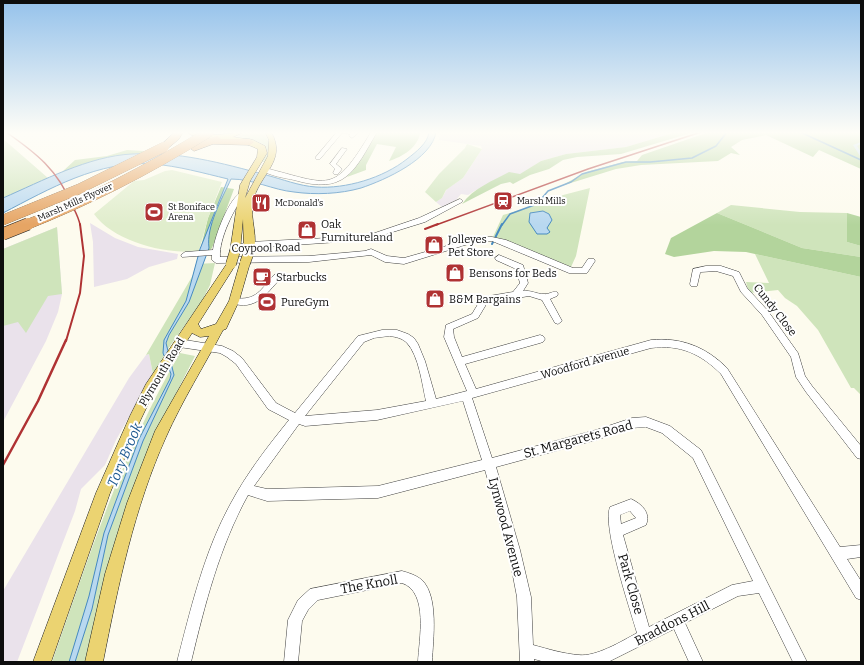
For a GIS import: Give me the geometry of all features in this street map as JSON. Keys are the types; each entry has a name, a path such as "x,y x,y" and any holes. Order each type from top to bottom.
{"highway":[{"path":"3,220 94,182 132,163"},
{"name":"Marsh Mills Flyover","path":"3,228 116,178 143,163"},
{"name":"Marsh Mills Flyover","path":"3,234 109,187 155,163"},
{"path":"3,238 49,220 107,193 165,163"}],"main road":[{"name":"Plymouth Road","path":"42,662 115,462 150,388 192,323 213,294 231,264 239,233 244,184 257,163"},
{"path":"94,662 113,574 134,503 160,435 210,348 234,301 249,248 248,201 255,184 267,163"},
{"path":"192,323 195,330 200,333 214,331 222,326"}],"street":[{"path":"334,163 339,169 336,173"},
{"path":"263,171 321,184 334,182 342,177 352,163"},
{"name":"Coypool Road","path":"242,194 233,204 214,255 309,259 366,254 371,252"},
{"name":"Coypool Road","path":"235,251 243,246 249,248 367,238 422,220 460,201"},
{"path":"367,238 372,242 373,249 371,252 385,259 404,262 478,239 494,240 572,271 584,271 591,261"},
{"path":"185,254 214,255"},
{"path":"499,258 520,267 524,283 516,294"},
{"name":"Cundy Close","path":"694,284 698,267 721,268 736,274 744,290 765,313 795,356 801,377 809,389 861,454"},
{"path":"234,301 245,303 255,301 277,277"},
{"path":"516,294 529,293 545,298 549,302 558,321"},
{"name":"Lynwood Avenue","path":"516,294 484,301 475,316 449,328 449,337 460,362 488,464 514,550 524,597 527,657"},
{"path":"545,298 554,294"},
{"path":"184,662 207,579 232,516 246,488 297,419 361,339 373,334 398,334 414,345 432,404"},
{"path":"460,362 540,339"},
{"name":"Woodford Avenue","path":"179,343 210,348 230,354 239,361 272,406 297,419 305,421 344,419 377,415 432,404 651,344 674,342 697,350 719,365 724,371 861,593"},
{"name":"St. Margarets Road","path":"246,488 267,494 378,492 488,464 632,423 646,422 666,429 697,454 761,586 800,662"},
{"name":"Park Close","path":"616,532 645,636"},
{"path":"837,554 861,551"},
{"name":"The Knoll","path":"292,662 295,620 303,605 315,594 402,577 413,580 420,588 426,599 425,662"},
{"name":"Braddons Hill","path":"583,662 593,661 608,655 737,590 761,586"},
{"path":"677,620 696,662"},
{"path":"527,657 578,662"}],"shaded area":[{"path":"473,163 538,163 520,175 476,190 468,195 461,194 456,200 442,207 436,202 442,198 447,189 463,178"},
{"path":"90,223 115,238 138,247 178,254 177,259 149,267 127,279 94,287 93,242"},
{"path":"57,227 62,294 58,312 46,341 3,422 3,249"},
{"path":"149,354 153,374 116,440 105,465 81,489 75,511 17,662 3,662 3,591 129,378 146,355"}],"green space":[{"path":"3,163 31,163 48,178 3,198"},
{"path":"72,163 92,163 62,172"},
{"path":"356,163 367,163 366,170 347,177"},
{"path":"450,163 473,163 463,178 446,190 442,198 436,202 425,192"},
{"path":"538,163 558,163 549,169 530,175 513,184 510,182 501,184 462,204 477,189 509,172 520,174"},
{"path":"619,163 679,163 641,165 616,169 561,186 586,172"},
{"path":"848,163 861,163 861,169"},
{"name":"St Boniface Arena","path":"172,170 222,182 208,218 199,251 172,251 142,244 114,232 103,224 94,214 134,181 144,180 165,171"},
{"path":"221,187 234,189 212,248 210,250 200,251 208,218"},
{"path":"590,188 576,256 571,267 503,239 493,237 503,215 537,205 544,200"},
{"path":"731,205 800,212 847,213 847,242 861,246 861,257 802,248 717,213"},
{"path":"717,213 802,248 861,257 861,277 746,252 714,251 674,257 665,254 671,238"},
{"path":"847,213 861,217 861,246 847,242"},
{"path":"57,227 62,294 48,296 26,333 18,322 3,326 3,249"},
{"path":"755,254 861,277 861,395 854,388 851,388 818,330 797,306 785,298 778,290 749,293 746,282 769,283"},
{"path":"215,263 210,285 202,301 168,349 153,374 149,354 146,355 193,275 196,264"},
{"path":"180,353 195,356 157,431 118,531 88,662 52,662 108,504 124,465 141,427"}],"water":[{"path":"86,163 219,163 316,187 340,186 364,181 387,172 401,163 411,163 382,180 345,192 319,194 302,193 286,191 239,179 231,179 212,222 209,248 189,302 169,335 166,343 174,375 143,441 108,535 92,609 75,662 69,662 89,596 104,533 139,439 170,379 171,374 163,353 164,340 186,301 200,249 228,179 172,166 133,164 94,171 75,178 3,213 3,198 66,170"},
{"path":"543,211 549,214 552,220 547,228 550,232 547,234 537,234 529,222 530,213"}],"waterway":[{"path":"502,225 510,214 537,204 548,191 571,182 582,174 622,163"},
{"path":"492,244 502,224"}],"railway":[{"path":"45,163 60,182 77,215 80,225"},
{"path":"436,225 606,163"},
{"path":"66,341 80,293 84,256 80,224"},
{"path":"425,229 438,224"},
{"path":"3,465 38,401 66,340"}],"place":[{"name":"Marsh Mills","path":"503,201"},
{"name":"McDonald's","path":"261,203"},
{"name":"St Boniface Arena","path":"154,212"},
{"name":"Oak Furnitureland","path":"307,230"},
{"name":"Jolleyes Pet Store","path":"434,245"},
{"name":"Bensons for Beds","path":"455,273"},
{"name":"Starbucks","path":"262,277"},
{"name":"B&M Bargains","path":"435,299"},
{"name":"PureGym","path":"267,302"}],"water label":[{"name":"Tory Brook","path":"125,455"}]}
